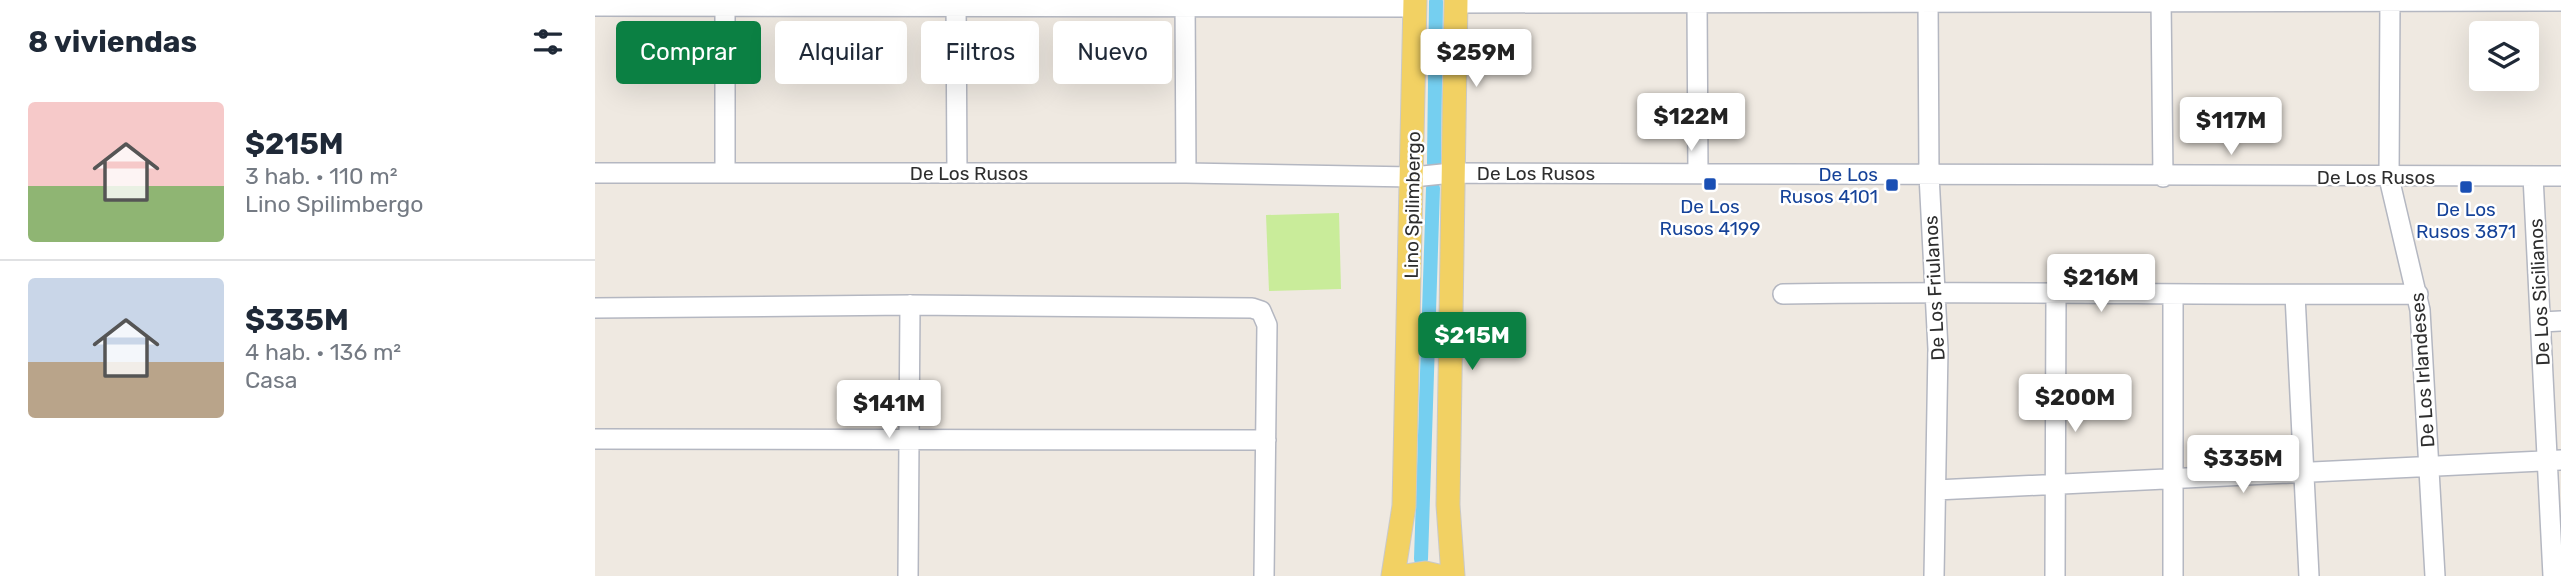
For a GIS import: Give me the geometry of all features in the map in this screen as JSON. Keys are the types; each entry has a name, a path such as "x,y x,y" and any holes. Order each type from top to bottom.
{"main road":[{"name":"Lino Spilimbergo","path":"1453,576 1448,522 1456,2"},
{"name":"Lino Spilimbergo","path":"1393,576 1404,506 1413,177 1414,3"},
{"path":"1405,576 1425,573 1438,576"}],"street":[{"path":"1697,1 1698,174"},
{"name":"De Los Irlandeses","path":"2390,1 2389,178 2418,294 2435,576"},
{"path":"1456,2 2561,1"},
{"name":"De Los Friulanos","path":"1929,2 1929,175 1938,362 1934,576"},
{"path":"2161,2 2163,177"},
{"path":"725,3 725,173"},
{"path":"595,6 725,3 1414,3"},
{"path":"956,3 957,173"},
{"path":"1185,3 1186,173"},
{"name":"De Los Rusos","path":"595,173 1186,173 1413,177 1452,173 2389,178 2561,176"},
{"name":"De Los Sicilianos","path":"2533,176 2551,322 2553,576"},
{"path":"1783,294 1935,291 2173,295 2418,294"},
{"path":"2055,576 2056,293"},
{"path":"2173,295 2173,576"},
{"path":"2295,295 2309,576"},
{"path":"595,308 910,305 1252,308 1261,311 1267,325 1264,576"},
{"path":"908,576 910,305"},
{"path":"595,439 1266,440"},
{"path":"1936,489 2554,461"}],"green space":[{"path":"1339,213 1341,289 1269,291 1266,215"}],"waterway":[{"path":"1434,163 1436,2"},
{"path":"1421,559 1433,188"}],"place":[{"name":"De Los Rusos 4199","path":"1710,184"},
{"name":"De Los Rusos 4101","path":"1892,185"},
{"name":"De Los Rusos 3871","path":"2466,187"}]}
